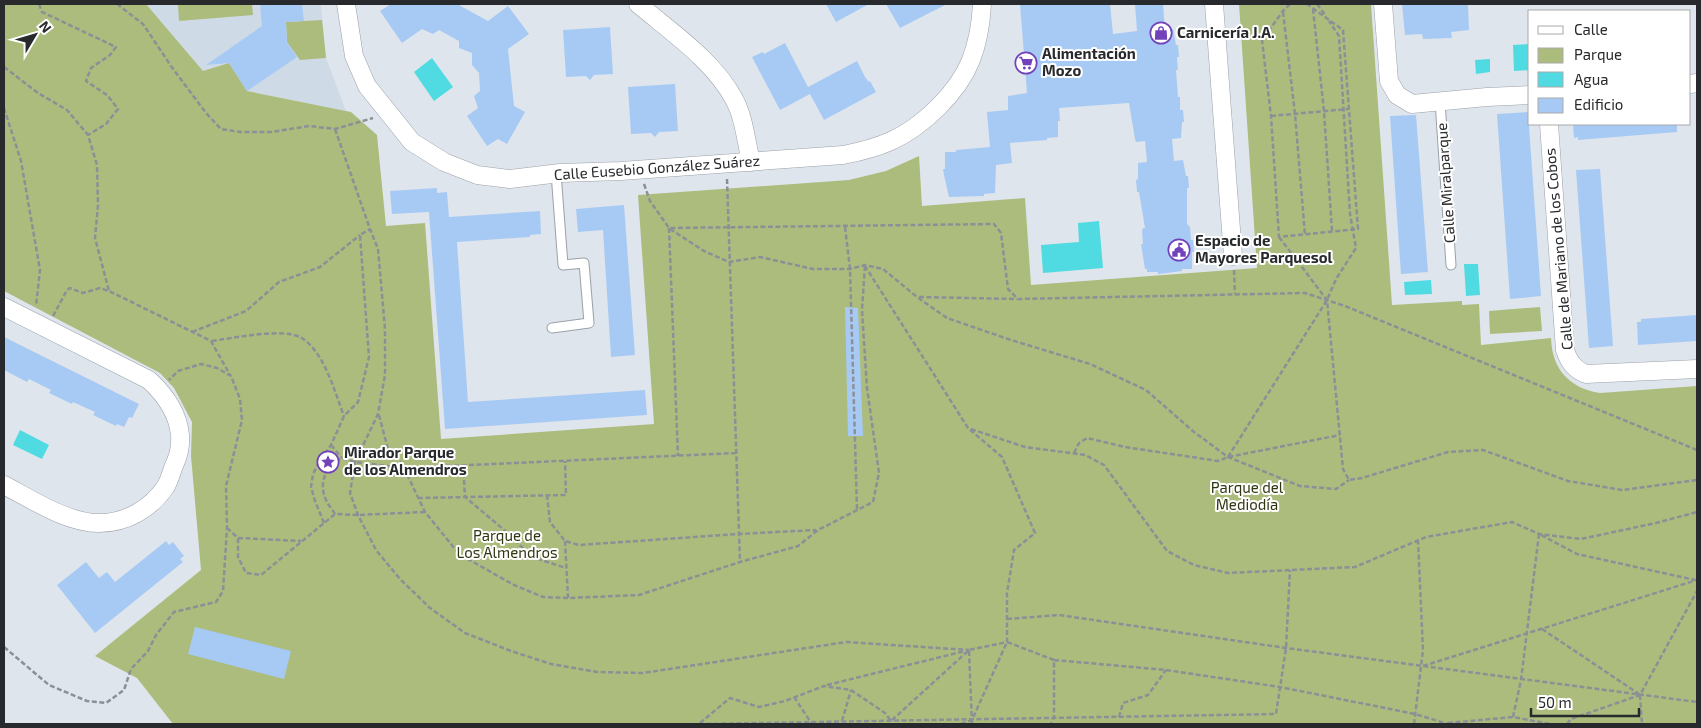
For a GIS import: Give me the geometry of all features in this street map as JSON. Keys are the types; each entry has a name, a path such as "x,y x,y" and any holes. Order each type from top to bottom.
{"street":[{"name":"Calle Eusebio González Suárez","path":"346,4 354,56 367,86 412,142 444,162 477,175 510,178 726,164 843,155 866,151 892,140 921,122 940,106 958,83 971,61 980,28 982,4"},
{"path":"638,4 716,73 734,99 742,122 751,162"},
{"path":"1214,4 1233,256"},
{"path":"1383,4 1389,81 1397,94 1412,104 1528,95"},
{"name":"Calle de Mariano de los Cobos","path":"1549,125 1565,350 1568,360 1578,370 1586,374 1697,369"},
{"path":"4,307 149,380 158,389 174,413 180,434 180,452 167,486 145,510 120,522 97,523 76,519 4,485"}],"lane":[{"name":"Calle Miralparque","path":"1440,101 1451,265"},
{"path":"552,328 589,324 584,263 563,266 556,174"}],"path":[{"path":"39,4 42,12 116,47 110,55 91,68 86,81 107,95 118,109 106,124 88,135"},
{"path":"117,4 143,24 171,66 206,113 221,129 240,132 271,132 309,126 335,129 390,113"},
{"path":"1290,4 1282,11 1262,40 1271,116 1279,237 1327,300 1343,469 1349,480"},
{"path":"1279,237 1358,229 1343,30 1307,4"},
{"path":"1228,457 1327,300 1336,279 1356,248 1350,214 1339,36 1317,4"},
{"path":"1313,9 1324,110 1332,232"},
{"path":"1282,11 1295,114 1305,235"},
{"path":"4,67 38,93 67,110 88,135 97,165 98,205 95,238 109,291"},
{"path":"4,108 21,161 40,270 40,325"},
{"path":"1271,116 1348,109"},
{"path":"335,129 378,249 385,329 385,376 378,414 355,462 350,493 358,515 376,550 400,579 430,608 465,634 551,664 597,672 643,674 846,642 969,650"},
{"path":"726,164 740,562"},
{"path":"640,170 650,201 668,228 704,251 730,262 760,257 813,269 850,269 865,265 883,269 947,318 1090,364 1146,390 1194,432 1228,457 1300,486 1336,489 1349,480 1362,478 1448,452 1483,450 1568,481 1622,490 1697,480"},
{"path":"668,228 994,224 1001,233 1008,289 1017,298"},
{"path":"845,227 850,269 857,510"},
{"path":"668,228 678,456"},
{"path":"191,332 246,311 279,282 320,267 370,229"},
{"path":"324,523 311,487 313,474 331,445 344,416 358,402 369,357 360,235"},
{"path":"1233,256 1235,294"},
{"path":"378,414 388,449 398,458 404,468 425,512 459,554 514,586 543,597 568,598 639,594 798,546 818,530 873,502 879,473 867,378 862,310 865,265"},
{"path":"865,265 968,428 1002,457 1035,534 1014,550 1007,593 1007,642 972,720 962,724"},
{"path":"40,325 70,288 83,293 100,288 211,341 272,333 299,337 312,348 326,370 344,416"},
{"path":"918,297 1017,298 1305,293 1345,306 1697,450"},
{"path":"4,647 49,685 87,702 106,703 124,690 131,669 148,651 156,635 174,612 216,602 220,597 223,591 227,528 226,486 242,420 240,399 231,376 211,341"},
{"path":"158,389 178,371 201,364 217,368 231,376"},
{"path":"968,428 1025,447 1085,455 1104,465 1167,551 1194,566 1228,573 1355,567 1418,540 1512,522 1577,554 1696,580"},
{"path":"1074,453 1079,443 1087,438 1125,447 1218,461 1228,457 1340,435"},
{"path":"331,445 342,458 355,462 404,468 736,453"},
{"path":"335,514 325,500 323,482 325,472 334,462 342,458"},
{"path":"418,498 566,495 565,460"},
{"path":"463,465 465,497 503,529 532,557 566,568"},
{"path":"547,495 550,522 565,541 568,598"},
{"path":"238,538 238,557 246,573 261,575 335,514 358,515 425,512"},
{"path":"1539,534 1581,539 1697,512"},
{"path":"227,528 238,538 301,541"},
{"path":"565,541 580,545 818,530"},
{"path":"1513,717 1521,680 1539,534"},
{"path":"1414,724 1424,650 1418,540"},
{"path":"699,724 1276,714 1286,648 1290,570"},
{"path":"1422,666 1696,580"},
{"path":"1642,724 1640,695 1697,591"},
{"path":"1007,619 1058,615 1521,680 1697,702"},
{"path":"1541,628 1640,695"},
{"path":"699,724 730,698 759,707 824,686 1007,642 1054,660 1166,670 1280,687 1416,714 1448,724 1513,717 1550,724"},
{"path":"969,650 972,724"},
{"path":"891,721 969,650"},
{"path":"1051,724 1054,717 1054,660"},
{"path":"1119,716 1123,703 1148,695 1166,670"},
{"path":"824,686 851,690 885,713 891,721"},
{"path":"842,721 851,690"},
{"path":"1567,724 1571,719 1640,695"},
{"path":"794,697 811,723"}],"shaded area":[{"path":"146,4 321,4 326,58 346,111 247,91 203,71"}],"green space":[{"path":"4,4 146,4 203,71 229,63 247,91 351,112 377,135 386,226 425,223 441,439 654,424 638,195 849,180 886,171 919,156 922,206 1025,198 1031,285 1257,268 1239,4 1371,4 1392,305 1462,301 1462,305 1479,304 1481,345 1551,338 1555,359 1564,375 1579,387 1600,393 1697,386 1697,724 173,724 137,678 95,656 201,570 191,456 192,422 174,388 160,373 4,291"},
{"path":"178,4 252,4 253,15 179,21"},
{"path":"322,20 326,58 300,60 287,42 286,22"},
{"path":"1540,307 1542,331 1490,334 1489,311"}],"water":[{"path":"1528,44 1528,70 1514,71 1513,45"},
{"path":"432,58 453,87 434,101 414,72"},
{"path":"1490,59 1490,72 1476,74 1475,60"},
{"path":"1099,221 1103,268 1043,273 1041,245 1079,242 1078,223"},
{"path":"1464,264 1478,264 1480,295 1466,296"},
{"path":"1431,280 1432,294 1405,295 1404,282"},
{"path":"20,430 49,445 42,459 13,445"}],"building":[{"path":"260,4 302,4 304,21 286,22 287,42 297,57 247,91 229,63 206,65 262,26"},
{"path":"391,4 457,4 488,21 508,6 529,34 508,49 514,106 525,112 507,144 498,139 487,146 467,116 478,108 474,96 480,91 479,73 472,65 472,53 459,48 459,41 439,30 433,34 422,29 402,43 380,11"},
{"path":"826,4 869,4 836,22"},
{"path":"886,4 947,4 900,28"},
{"path":"1020,4 1110,4 1113,34 1137,31 1135,4 1163,4 1165,30 1173,29 1176,45 1178,45 1178,70 1176,70 1178,97 1180,97 1180,110 1183,110 1184,122 1182,122 1181,138 1172,139 1174,161 1183,160 1186,176 1188,176 1187,224 1190,227 1191,240 1193,240 1192,269 1158,274 1158,272 1147,272 1147,269 1145,269 1141,244 1143,244 1142,231 1145,228 1136,180 1138,179 1138,163 1147,162 1145,141 1136,142 1129,103 1059,108 1058,137 1047,138 1047,140 1010,143 1012,163 996,165 995,193 984,194 984,196 949,197 943,169 945,169 945,152 990,147 987,112 1008,110 1008,96 1027,93"},
{"path":"1402,4 1468,4 1469,30 1451,32 1452,38 1423,39 1422,34 1405,35"},
{"path":"610,27 613,74 594,75 590,80 586,76 566,77 563,30"},
{"path":"785,43 808,87 857,61 865,77 870,81 876,92 824,120 810,94 780,110 752,57 763,52 764,54"},
{"path":"675,84 678,131 659,132 655,137 651,133 631,134 628,87"},
{"path":"1528,112 1541,296 1510,299 1497,114"},
{"path":"1416,115 1428,272 1401,274 1390,116"},
{"path":"1573,125 1677,125 1677,132 1578,140 1578,137 1574,138"},
{"path":"1600,169 1613,346 1589,348 1576,170"},
{"path":"437,188 437,193 447,192 449,217 540,211 541,234 530,235 530,237 457,242 468,402 645,390 647,415 445,429 429,212 392,214 390,191"},
{"path":"624,205 635,355 611,357 603,230 578,232 576,209"},
{"path":"845,307 858,308 863,436 848,436"},
{"path":"1697,315 1697,341 1638,345 1637,322 1641,322 1641,319"},
{"path":"4,337 139,404 132,418 129,417 124,427 117,424 116,426 93,415 95,412 49,393 51,390 29,379 27,382 4,370"},
{"path":"166,541 169,545 173,542 184,556 180,559 183,562 95,633 57,585 86,562 99,578 107,572 115,582"},
{"path":"195,627 291,651 284,679 188,654"}],"place":[{"name":"Carnicería J.A.","path":"1161,33"},
{"name":"Alimentación Mozo","path":"1026,63"},
{"name":"Espacio de Mayores Parquesol","path":"1179,250"},
{"name":"Mirador Parque de los Almendros","path":"328,462"}],"park label":[{"name":"Parque del Mediodía","path":"1247,496"},
{"name":"Parque de Los Almendros","path":"507,544"}]}
